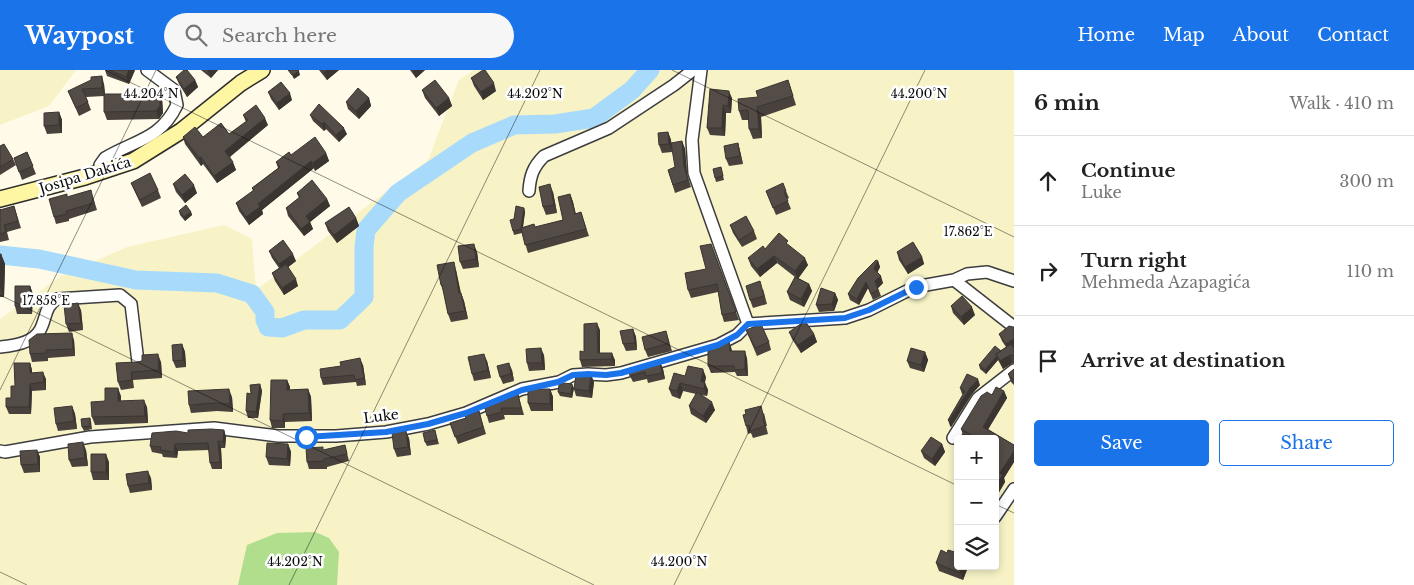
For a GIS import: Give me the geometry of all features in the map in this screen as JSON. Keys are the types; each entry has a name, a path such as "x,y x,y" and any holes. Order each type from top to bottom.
{"main road":[{"name":"Josipa Dakića","path":"0,199 100,172 133,161 181,131 241,83 262,70"}],"street":[{"path":"100,172 100,165 105,158 154,135 168,119 177,104 174,90 147,70"},
{"path":"529,191 531,175 537,163 544,156 609,128 674,85 693,70"},
{"path":"701,70 692,140 694,173 748,324 845,318 869,310 916,287 954,280 967,274 987,272 1014,281"},
{"path":"954,280 1014,327"},
{"path":"0,347 13,346 32,338 40,331 50,304 57,299 120,295 131,304 138,362"},
{"name":"Luke","path":"0,451 5,452 90,437 214,428 278,436 336,436 386,432 428,424 466,413 522,390 558,382 573,375 621,373 718,345 737,335 748,324"},
{"path":"953,438 978,398 1014,370"},
{"path":"999,511 1014,489"}],"shaded area":[{"path":"0,70 76,70 49,106 0,125"},
{"path":"474,70 1014,70 1014,585 0,585 0,319 61,276 127,247 224,225 252,239 256,290 428,160 459,80"}],"green space":[{"path":"315,532 329,538 339,552 337,585 238,585 247,545 277,533"}],"building":[{"path":"109,70 129,70 126,77"},
{"path":"184,70 187,70 195,80 184,89 176,77"},
{"path":"288,70 298,70 299,71 292,75"},
{"path":"485,70 494,83 481,92 471,78"},
{"path":"102,76 102,88 82,89 88,102 76,108 68,91 91,80 91,77"},
{"path":"435,80 449,98 436,108 422,90"},
{"path":"788,80 793,96 757,107 759,129 749,129 748,110 739,111 738,99 758,97 756,91"},
{"path":"281,82 290,93 277,103 268,92"},
{"path":"358,88 369,98 356,111 346,102"},
{"path":"710,89 729,91 728,106 723,105 722,128 707,128"},
{"path":"160,90 160,106 156,111 104,112 104,94 155,94"},
{"path":"319,104 344,128 336,135 324,122 322,124 310,115"},
{"path":"256,105 265,118 225,151 233,162 214,176 201,157 199,158 183,137 195,127 203,137 221,123 229,134 248,120 243,115"},
{"path":"59,112 59,125 44,126 44,113"},
{"path":"668,132 669,144 659,145 658,133"},
{"path":"315,137 326,153 313,163 311,161 258,204 260,207 246,217 236,203 280,167 276,162 289,152 291,155"},
{"path":"682,141 684,166 688,180 673,185 668,170 675,167 671,143"},
{"path":"738,143 740,156 726,159 724,146"},
{"path":"4,144 13,159 0,167 0,146"},
{"path":"27,152 33,166 19,172 14,158"},
{"path":"721,167 723,176 715,178 713,169"},
{"path":"150,173 158,190 140,200 131,183"},
{"path":"185,174 194,185 182,195 173,184"},
{"path":"312,180 327,199 306,216 310,222 301,229 286,208 300,197 297,193"},
{"path":"783,183 788,201 773,208 766,191"},
{"path":"550,184 554,205 543,207 539,187"},
{"path":"91,190 94,203 66,211 67,214 54,217 49,199 67,194 67,197"},
{"path":"570,194 575,214 581,212 586,229 525,245 521,228 534,224 535,227 563,220 558,197"},
{"path":"186,205 191,212 184,217 179,211"},
{"path":"14,206 18,221 4,225 6,232 0,234 0,210"},
{"path":"516,206 524,208 521,229 513,231 510,220 514,219"},
{"path":"349,207 356,218 334,235 325,223"},
{"path":"746,216 754,231 739,240 730,225"},
{"path":"779,233 788,241 786,243 805,258 795,271 774,256 757,269 748,258 763,246 765,249"},
{"path":"283,240 293,254 279,264 269,251"},
{"path":"913,242 922,257 905,267 897,252"},
{"path":"474,244 476,259 460,262 458,246"},
{"path":"711,244 736,312 722,315 717,284 688,290 685,273 706,269 700,246"},
{"path":"0,254 1,254 0,287"},
{"path":"876,260 878,261 874,269 881,276 875,281 878,290 871,294 866,282 857,299 848,294 858,278"},
{"path":"454,262 459,293 461,293 465,311 448,314 437,265"},
{"path":"286,264 296,279 282,288 272,273"},
{"path":"795,277 809,284 801,299 787,292"},
{"path":"760,281 764,296 750,300 746,286"},
{"path":"15,286 30,286 30,307 15,306"},
{"path":"821,288 835,293 832,304 816,305"},
{"path":"962,296 972,307 961,317 951,306"},
{"path":"78,303 81,323 66,324 64,305"},
{"path":"805,321 814,334 798,345 789,332"},
{"path":"597,323 598,353 612,353 612,359 580,360 580,351 584,352 584,324"},
{"path":"761,324 769,342 755,348 746,330"},
{"path":"1009,326 1014,327 1014,338 1006,344 999,334"},
{"path":"633,329 635,343 623,344 620,331"},
{"path":"666,331 669,343 645,350 642,337"},
{"path":"72,333 73,349 46,350 46,353 30,354 29,340 37,334"},
{"path":"729,340 730,351 745,351 745,369 734,370 734,366 708,366 708,348 721,347 720,344"},
{"path":"182,344 183,360 173,361 172,345"},
{"path":"1011,344 1014,348 1014,356 1010,355 1000,361 996,354"},
{"path":"995,346 1001,351 996,354 997,356 985,370 979,365"},
{"path":"541,348 542,363 527,363 526,349"},
{"path":"911,348 925,352 921,365 907,361"},
{"path":"158,354 159,370 131,372 132,380 118,382 116,363 142,361 142,355"},
{"path":"484,354 488,370 472,374 468,357"},
{"path":"360,358 364,378 355,380 354,375 321,378 320,369 341,366 340,362"},
{"path":"660,362 662,373 646,376 645,372 630,376 629,371"},
{"path":"14,363 30,363 30,373 43,372 44,382 30,384 29,407 6,407 6,398 11,398 11,386 15,386"},
{"path":"509,363 511,374 500,377 497,366"},
{"path":"688,366 703,369 701,381 705,383 704,389 680,383 677,391 669,389 674,373 685,376"},
{"path":"1014,369 1014,380 1008,374"},
{"path":"591,374 589,391 574,389 576,375"},
{"path":"967,374 978,379 949,421 965,391 960,388"},
{"path":"271,380 287,380 287,390 308,389 309,413 283,414 283,421 270,420"},
{"path":"564,383 572,384 571,394 558,392 559,385"},
{"path":"260,384 256,412 246,411 247,393 251,394 250,385"},
{"path":"996,387 1004,391 983,427 997,435 971,435 961,429 981,396 987,392 992,395"},
{"path":"105,388 118,388 118,401 144,400 145,416 92,417 91,402 105,401"},
{"path":"229,389 230,404 189,405 188,391"},
{"path":"528,389 550,389 550,404 528,403"},
{"path":"697,392 712,402 703,416 689,406"},
{"path":"518,394 521,408 501,408 502,412 487,416 484,405 508,395"},
{"path":"72,406 74,421 56,424 54,408"},
{"path":"761,406 765,426 750,431 749,425 746,426 743,415 746,414 745,410"},
{"path":"479,411 483,427 455,437 450,423"},
{"path":"90,418 90,426 82,427 81,419"},
{"path":"188,430 224,430 223,442 218,441 220,462 210,463 208,443 175,444 174,452 160,450 161,447 150,446 152,433 176,431 188,433"},
{"path":"435,430 437,440 425,442 423,433"},
{"path":"406,431 408,447 394,449 392,433"},
{"path":"999,436 1014,445 1014,451 1000,473 1003,475 999,481"},
{"path":"931,437 942,444 932,459 921,451"},
{"path":"83,442 85,458 69,460 68,444"},
{"path":"267,443 288,444 287,459 266,457"},
{"path":"345,445 347,454 324,459 324,461 307,462 306,448 323,447 323,450"},
{"path":"37,450 38,464 21,465 20,451"},
{"path":"91,454 106,454 106,472 91,472"},
{"path":"148,471 149,483 128,486 126,474"},
{"path":"941,550 947,553 948,550 954,552 954,570 961,570 960,573 936,563"}],"waterway":[{"path":"0,255 39,259 136,280 217,283 252,294 265,312 265,320 268,327 282,328 304,320 340,320 364,297 366,230 398,193 472,143 514,125 555,124 594,118 632,90 650,70"}],"route":[{"path":"306,437 386,432 428,424 466,413 522,390 558,382 573,375 621,373 718,345 737,335 748,324 780,321 824,321 845,318 869,310 916,287"}]}
